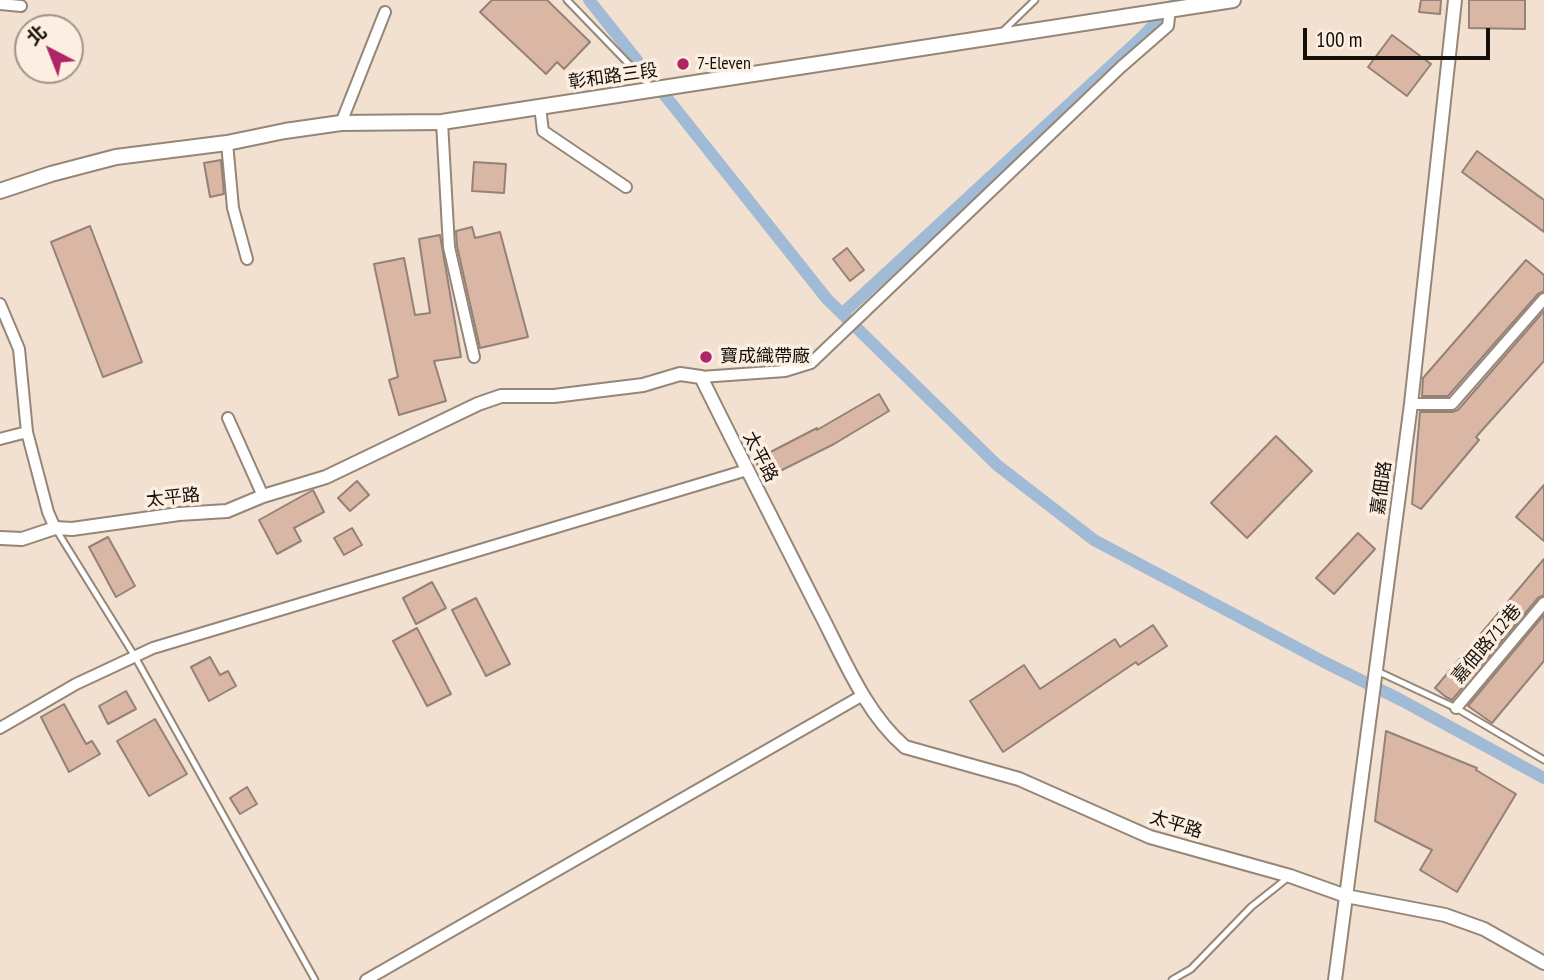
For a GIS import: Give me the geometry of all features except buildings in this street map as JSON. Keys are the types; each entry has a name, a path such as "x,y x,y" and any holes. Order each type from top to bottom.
{"main road":[{"name":"彰和路三段","path":"0,190 116,157 228,143 341,123 442,122 1233,0"}],"street":[{"name":"嘉佃路","path":"1335,980 1411,404 1455,0"},
{"path":"0,4 21,6"},
{"path":"701,377 785,372 811,363 1121,67 1168,26 1159,10"},
{"path":"341,123 385,12"},
{"path":"540,107 543,131 626,187"},
{"path":"442,122 449,247 474,357"},
{"path":"228,143 233,208 247,259"},
{"path":"1411,404 1452,404 1544,299"},
{"path":"0,304 19,349 27,432 48,512 55,528"},
{"name":"太平路","path":"0,538 22,539 55,528 72,529 179,514 227,512 263,496 326,477 478,404 501,396 554,396 643,385 680,374 701,377 863,695 894,737 905,747 1019,779 1150,837 1290,876 1346,896 1445,915 1485,929 1544,963"},
{"path":"228,418 263,496"},
{"path":"0,439 27,432"},
{"path":"0,728 76,684 134,655 747,470"},
{"name":"嘉佃路712巷","path":"1456,708 1544,603"},
{"path":"366,980 863,695"}],"lane":[{"path":"567,0 654,90"},
{"path":"996,37 1035,0"},
{"path":"55,528 134,655 315,980"},
{"path":"1375,670 1456,708 1544,760"},
{"path":"1172,980 1191,970 1251,906 1277,889 1290,876"}],"waterway":[{"path":"589,0 827,299 997,465 1094,540 1544,778"},
{"path":"842,314 1141,38 1178,0"}],"place":[{"name":"7-Eleven","path":"683,64"},
{"name":"寶成織帶廠","path":"706,357"}]}
